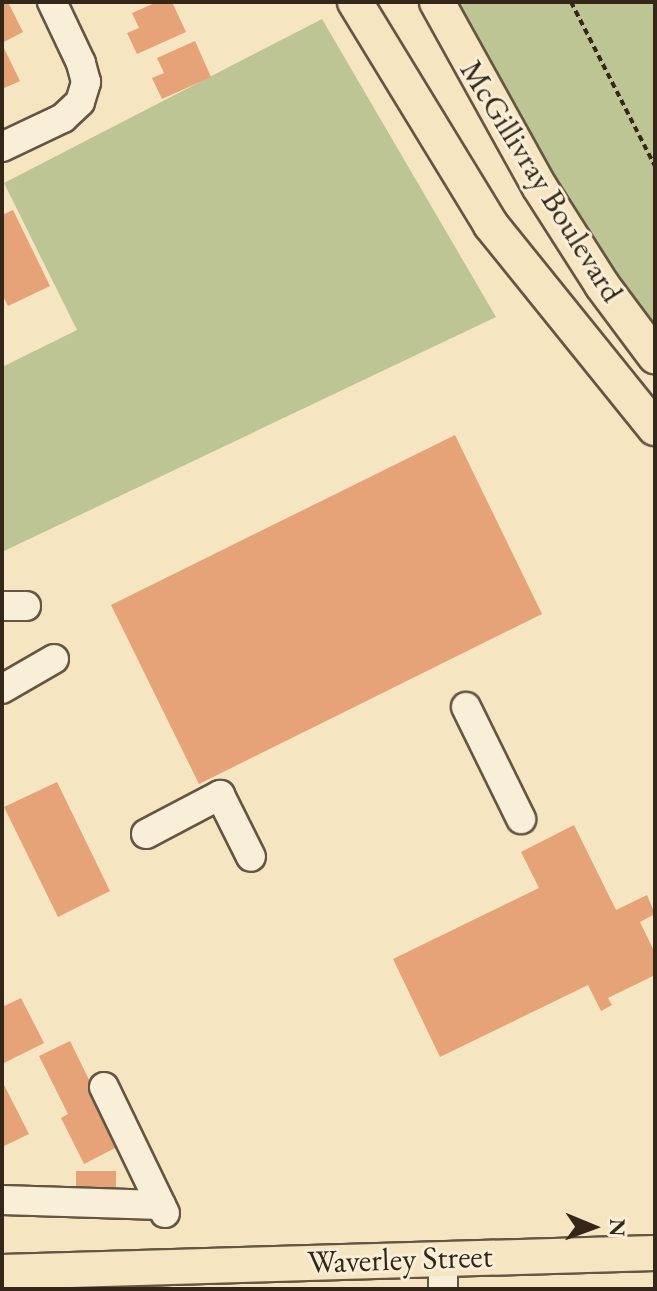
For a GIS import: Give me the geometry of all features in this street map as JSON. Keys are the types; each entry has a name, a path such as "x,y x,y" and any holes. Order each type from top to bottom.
{"main road":[{"name":"McGillivray Boulevard","path":"355,2 491,225 655,428"},
{"name":"McGillivray Boulevard","path":"437,2 539,186 602,285 655,356"},
{"name":"Waverley Street","path":"2,1272 443,1273 655,1253"}],"street":[{"path":"2,147 63,118 80,102 86,82 81,63 52,2"},
{"path":"2,689 54,659"},
{"path":"466,707 521,819"},
{"path":"146,834 220,795 251,857"},
{"path":"2,1200 163,1209 104,1087"}],"path":[{"path":"571,2 655,166"}],"green space":[{"path":"437,2 655,2 655,356"},
{"path":"322,19 496,317 2,552 2,367 77,330 4,183"}],"building":[{"path":"2,2 8,2 23,32 2,43"},
{"path":"157,2 172,2 186,32 137,54 127,33 139,28 132,13"},
{"path":"195,41 211,77 162,99 152,78 164,73 157,58"},
{"path":"2,44 20,81 2,89"},
{"path":"13,210 50,286 8,306 2,294 2,215"},
{"path":"455,435 542,614 199,784 111,605"},
{"path":"57,782 110,891 58,917 4,807"},
{"path":"574,825 616,910 647,895 655,914 640,922 655,953 655,975 608,998 612,1005 601,1011 588,985 440,1057 393,959 539,888 521,852"},
{"path":"21,998 44,1043 2,1064 2,1007"},
{"path":"70,1041 121,1145 84,1164 61,1118 68,1114 39,1056"},
{"path":"2,1081 29,1134 2,1147"},
{"path":"76,1171 116,1171 116,1198 76,1198"}]}
